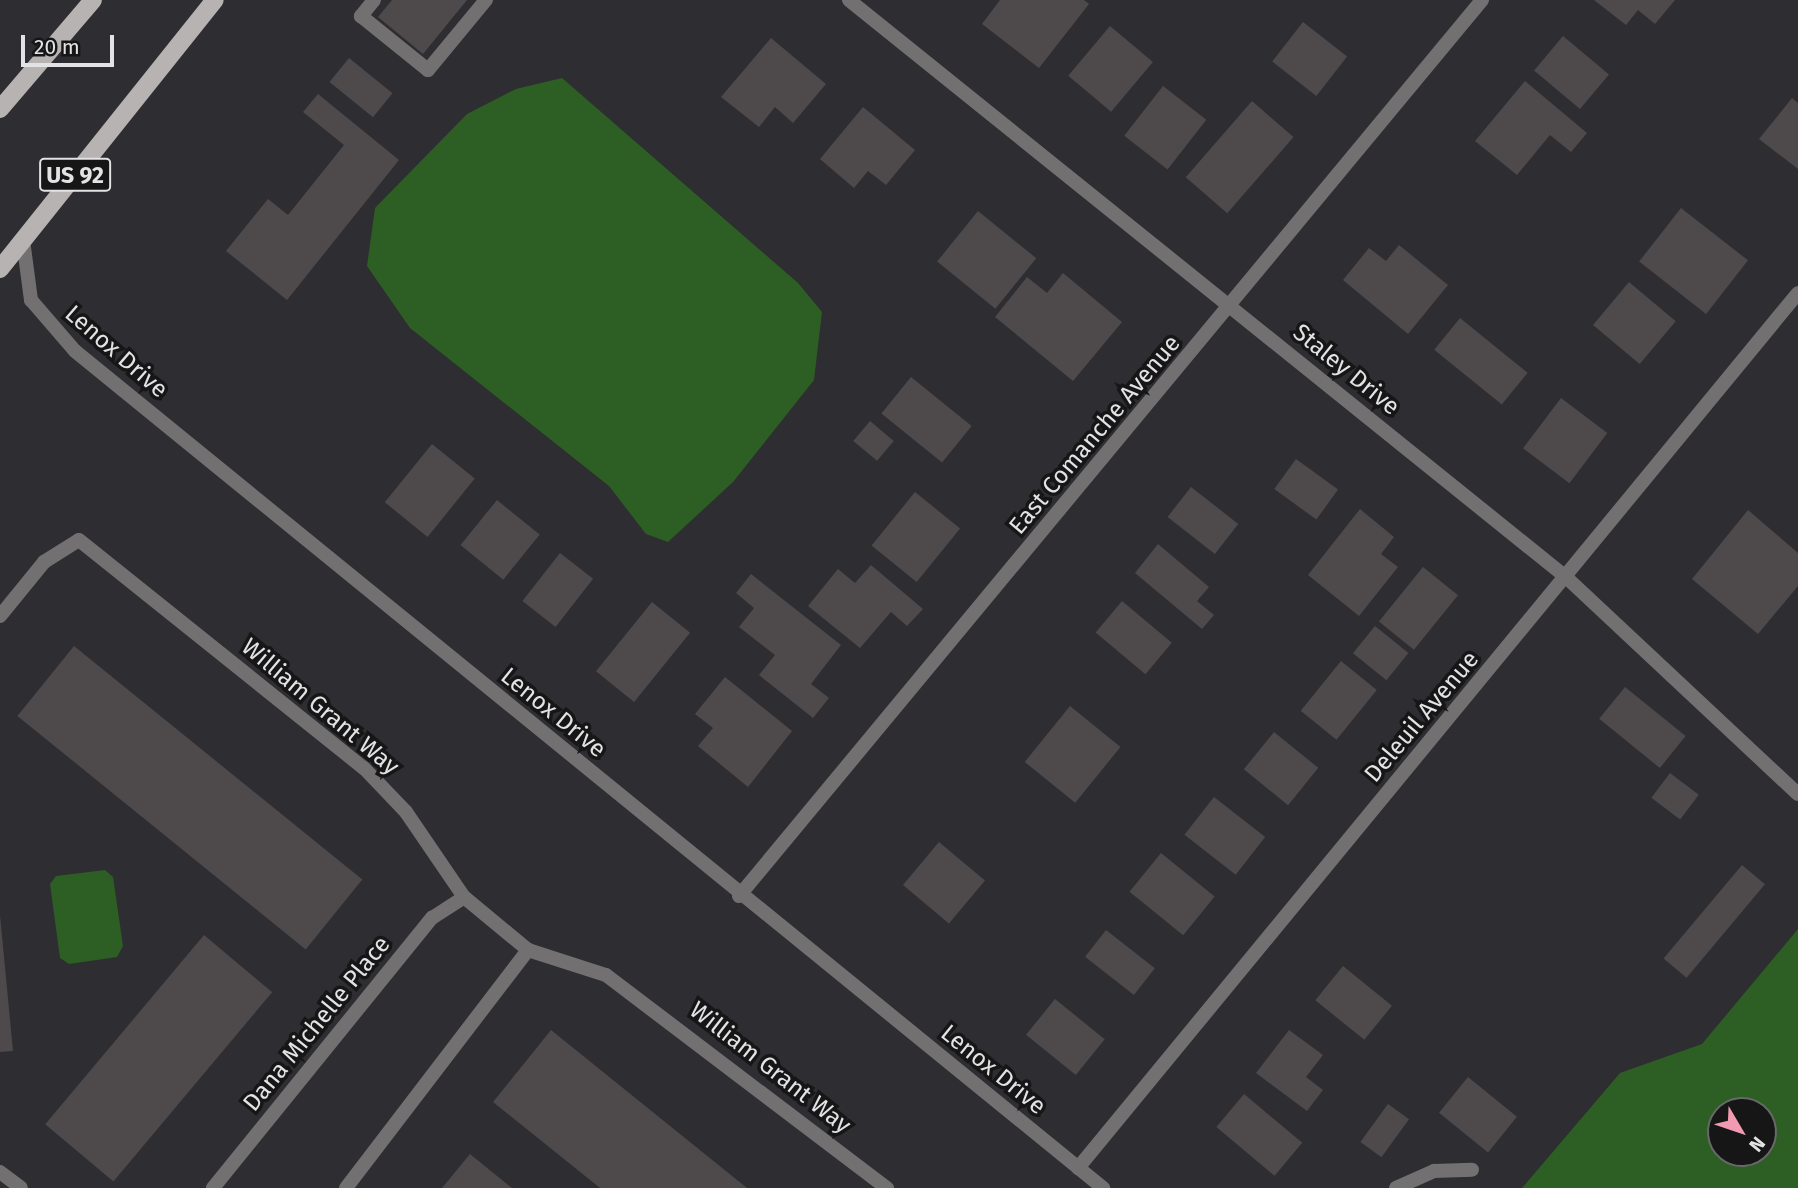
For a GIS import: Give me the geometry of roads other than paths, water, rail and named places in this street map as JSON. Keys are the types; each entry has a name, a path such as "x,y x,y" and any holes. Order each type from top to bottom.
{"main road":[{"path":"0,109 93,0"},
{"name":"US 92","path":"0,269 215,0"}],"street":[{"path":"374,0 362,16 428,70 486,0"},
{"name":"Staley Drive","path":"849,0 1567,578 1798,794"},
{"name":"East Comanche Avenue","path":"739,895 1231,307 1482,0"},
{"name":"Lenox Drive","path":"23,240 31,300 75,351 739,895 1103,1188"},
{"name":"Deleuil Avenue","path":"1078,1168 1567,578 1798,293"},
{"name":"William Grant Way","path":"0,616 44,562 79,540 364,768 406,812 464,897 528,950 606,975 887,1188"},
{"name":"Dana Michelle Place","path":"212,1188 432,918 464,897"},
{"path":"346,1188 528,950"},
{"path":"1396,1188 1434,1171 1472,1170"},
{"path":"0,1172 21,1188"}]}
